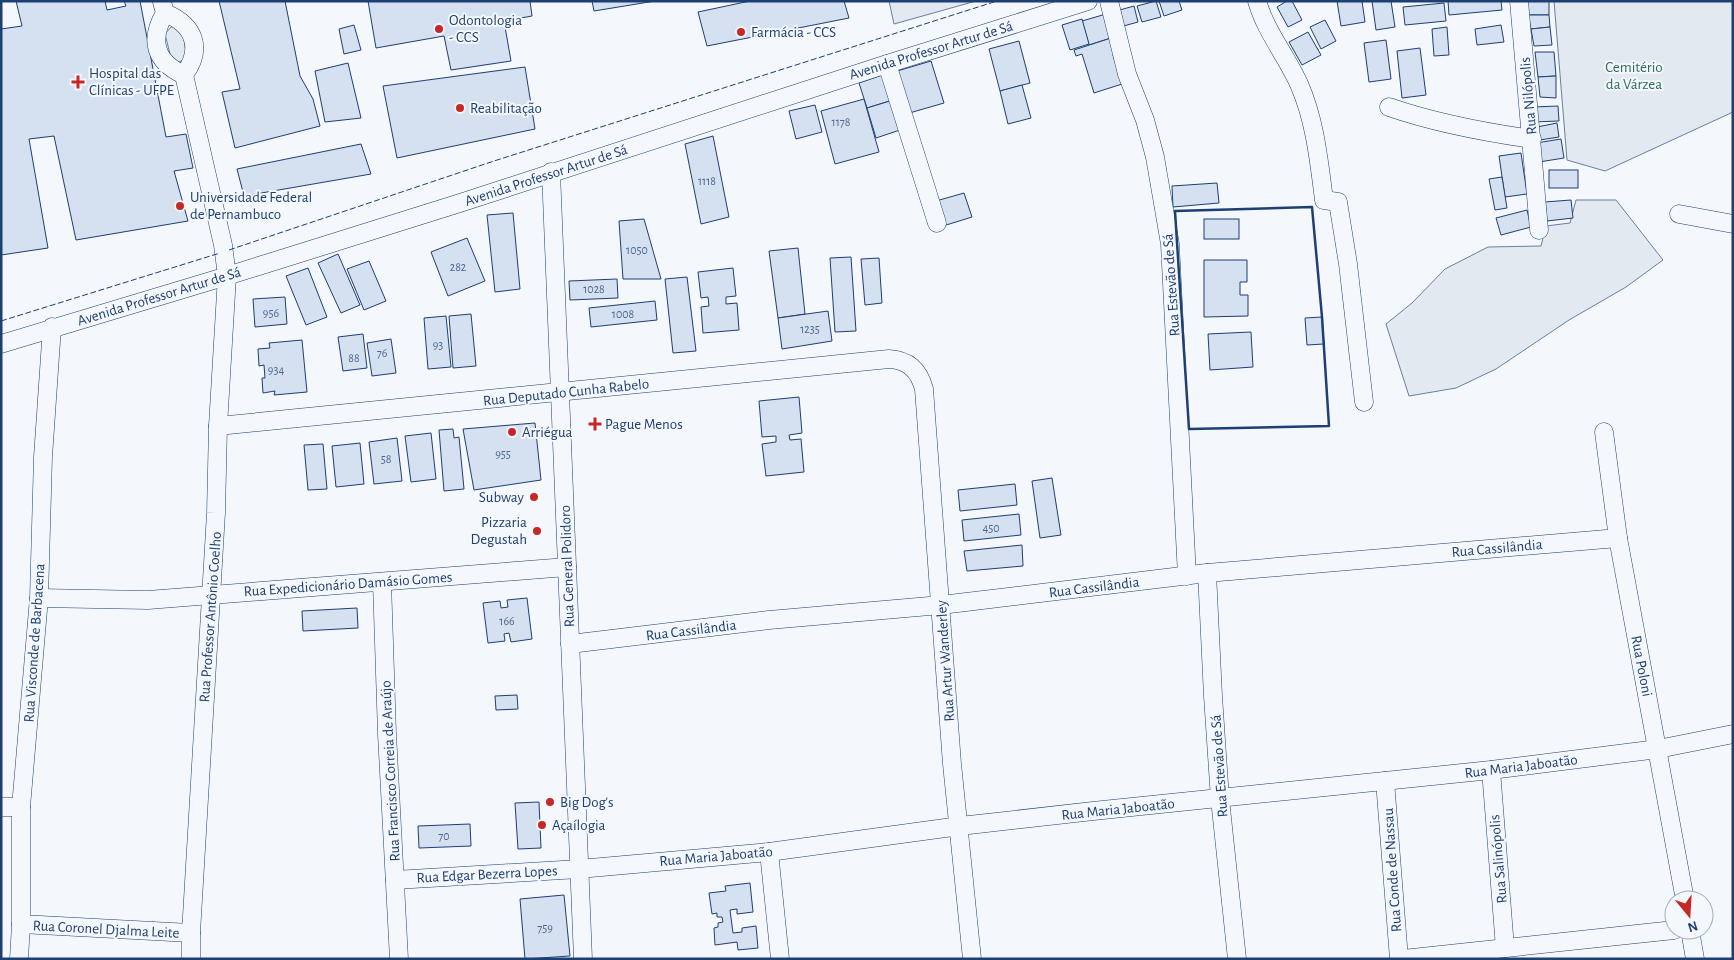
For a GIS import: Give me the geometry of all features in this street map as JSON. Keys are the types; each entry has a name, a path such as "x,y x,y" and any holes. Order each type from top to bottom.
{"street":[{"name":"Avenida Professor Artur de Sá","path":"1,344 460,203 551,172 1088,1"},
{"name":"Rua Estevão de Sá","path":"1109,1 1127,74 1145,120 1155,157 1170,244 1187,576"},
{"path":"1257,1 1267,28 1299,83 1310,116 1319,157 1324,200 1338,202 1348,264 1364,402"},
{"name":"Rua Nilópolis","path":"1519,1 1540,230"},
{"path":"164,7 187,27 193,38 195,52 191,64 184,75 172,70 163,61 157,50 158,24 164,7"},
{"path":"887,64 937,223"},
{"name":"Rua Professor Antônio Coelho","path":"184,75 223,245 227,276 191,959"},
{"path":"1389,108 1418,117 1479,131 1532,139"},
{"name":"Rua General Polidoro","path":"551,172 583,959"},
{"path":"1679,214 1733,224"},
{"name":"Rua Visconde de Barbacena","path":"19,959 21,924 21,807 39,598 43,457 52,327"},
{"name":"Rua Deputado Cunha Rabelo","path":"218,426 889,359 898,360 912,366"},
{"name":"Rua Artur Wanderley","path":"912,366 922,380 924,389 952,764 960,826 972,959"},
{"name":"Rua Poloni","path":"1604,432 1618,538 1683,890"},
{"name":"Rua Cassilândia","path":"570,644 769,620 941,605 1208,573 1618,538"},
{"name":"Rua Expedicionário Damásio Gomes","path":"39,598 148,600 567,567"},
{"name":"Rua Estevão de Sá","path":"1208,573 1213,696 1220,799 1237,959"},
{"name":"Rua Francisco Correia de Araújo","path":"382,582 387,734 399,959"},
{"name":"Rua Maria Jaboatão","path":"579,869 769,852 960,826 1491,770 1658,749 1733,734"},
{"name":"Rua Salinópolis","path":"1491,770 1505,948"},
{"name":"Rua Conde de Nassau","path":"1385,781 1401,959"},
{"path":"1,807 21,807"},
{"path":"769,852 780,959"},
{"name":"Rua Edgar Bezerra Lopes","path":"395,880 579,869"},
{"name":"Rua Coronel Djalma Leite","path":"21,924 191,933"},
{"path":"1401,959 1664,931"},
{"path":"1692,940 1695,959"}],"green space":[{"path":"889,1 976,1 894,24"},
{"name":"Cemitério da Várzea","path":"1554,1 1733,1 1733,112 1605,171 1567,160"},
{"path":"177,26 183,34 187,58 179,62 171,58 165,34 171,27"},
{"path":"1576,200 1616,200 1663,260 1626,287 1569,320 1496,369 1456,388 1409,396 1386,324 1412,303 1445,269 1488,247 1541,246 1546,226 1570,223"}],"building":[{"name":"Hospital das Clínicas - UFPE","path":"16,1 105,1 107,10 126,6 124,1 140,1 166,137 186,134 193,168 174,171 188,221 76,240 54,136 29,139 48,248 1,255 1,29 22,26"},
{"path":"219,1 285,1 300,76 313,99 320,126 235,148 222,92 240,89"},
{"name":"Odontologia - CCS","path":"368,1 530,1 532,16 504,21 511,61 451,70 444,36 376,48"},
{"path":"592,1 655,1 594,11"},
{"name":"Farmácia - CCS","path":"750,1 844,1 849,18 707,46 698,12"},
{"path":"1156,1 1161,17 1142,22 1137,6"},
{"path":"1159,1 1179,1 1182,10 1164,16"},
{"path":"1287,1 1292,1 1302,20 1288,27 1277,7"},
{"path":"1337,1 1362,1 1365,22 1341,26"},
{"path":"1372,1 1391,1 1395,27 1376,30"},
{"path":"1448,1 1501,1 1502,10 1449,15"},
{"path":"1526,1 1549,1 1549,15 1528,15"},
{"path":"1444,3 1446,21 1405,25 1403,7"},
{"path":"1134,6 1138,22 1120,27 1116,11"},
{"path":"1106,14 1111,38 1089,45 1082,21"},
{"path":"1528,15 1549,15 1550,27 1531,29"},
{"path":"1082,19 1089,44 1070,50 1062,25"},
{"path":"1325,20 1336,41 1321,49 1310,27"},
{"path":"354,25 361,50 344,54 339,29"},
{"path":"1501,25 1504,42 1477,45 1475,29"},
{"path":"1447,27 1449,55 1434,56 1432,29"},
{"path":"1550,27 1552,45 1534,46 1531,29"},
{"path":"1308,32 1321,55 1302,65 1289,42"},
{"path":"1111,38 1116,54 1113,55 1122,84 1094,93 1082,54 1076,56 1074,50"},
{"path":"1386,40 1391,79 1369,82 1364,43"},
{"path":"1019,41 1030,83 1000,91 989,49"},
{"path":"1420,48 1426,95 1402,98 1397,51"},
{"path":"1535,52 1554,52 1556,76 1538,77"},
{"path":"931,61 944,103 906,114 894,72"},
{"path":"348,63 361,118 325,122 315,71"},
{"name":"Reabilitação","path":"525,67 535,129 397,158 383,86"},
{"path":"885,74 893,100 867,108 859,83"},
{"path":"1556,76 1556,98 1540,97 1538,77"},
{"path":"1022,85 1031,118 1008,124 1000,91"},
{"path":"864,99 879,152 835,164 821,111"},
{"path":"893,100 903,129 876,138 867,108"},
{"path":"815,105 822,132 796,139 789,111"},
{"path":"1558,106 1559,121 1533,122 1533,107"},
{"path":"1557,123 1559,137 1540,140 1537,127"},
{"path":"713,136 729,217 701,224 685,144"},
{"path":"1561,139 1564,158 1539,162 1536,143"},
{"path":"361,144 371,174 244,196 237,169"},
{"path":"1521,153 1527,194 1505,197 1499,156"},
{"path":"1549,170 1578,170 1578,188 1549,188"},
{"path":"1502,177 1507,208 1495,210 1489,179"},
{"path":"1217,183 1219,203 1173,207 1172,186"},
{"path":"964,193 972,217 943,226 936,201"},
{"path":"1571,200 1573,218 1547,221 1545,202"},
{"path":"1527,210 1531,227 1501,235 1496,218"},
{"path":"513,213 520,289 495,292 487,215"},
{"path":"644,219 661,279 623,279 619,221"},
{"path":"1204,219 1239,219 1239,239 1204,239"},
{"path":"467,238 485,281 448,296 431,252"},
{"path":"798,248 805,314 778,318 769,251"},
{"path":"338,254 360,305 341,313 318,263"},
{"path":"851,257 856,331 835,332 830,258"},
{"path":"879,258 882,303 865,305 861,259"},
{"path":"1204,260 1247,260 1247,282 1240,282 1240,295 1248,295 1248,316 1204,317"},
{"path":"369,261 386,301 364,310 347,269"},
{"path":"308,268 327,317 306,325 286,276"},
{"path":"733,268 736,296 726,297 726,304 737,303 739,330 703,333 701,307 709,306 708,297 701,298 698,272"},
{"path":"687,277 696,351 673,353 665,279"},
{"path":"617,279 618,298 570,300 569,281"},
{"path":"285,297 287,324 255,327 253,299"},
{"path":"655,301 657,320 591,327 589,308"},
{"path":"828,311 832,341 782,349 778,318"},
{"path":"471,314 476,366 453,368 449,316"},
{"path":"446,316 451,367 428,369 424,318"},
{"path":"1322,317 1324,344 1307,345 1305,318"},
{"path":"1251,332 1253,367 1210,370 1208,334"},
{"path":"363,334 367,368 343,371 338,337"},
{"path":"391,339 396,373 372,376 367,343"},
{"path":"302,340 307,392 274,395 275,391 263,393 262,378 265,378 264,365 259,366 258,349 270,348 269,343"},
{"path":"799,397 802,433 789,435 790,440 801,439 804,472 766,476 762,444 776,442 776,436 762,437 759,401"},
{"path":"535,423 541,480 474,490 463,429"},
{"path":"453,429 454,438 459,437 464,489 444,491 439,430"},
{"path":"431,433 436,479 411,482 405,436"},
{"path":"397,438 402,481 374,484 369,442"},
{"path":"360,443 364,484 336,487 332,446"},
{"path":"323,444 327,489 308,490 304,445"},
{"path":"1052,478 1061,535 1040,538 1032,481"},
{"path":"1015,484 1017,505 960,511 958,490"},
{"path":"1019,514 1021,535 964,541 962,520"},
{"path":"1022,545 1023,566 967,571 964,551"},
{"path":"527,598 532,639 511,642 509,633 504,634 505,641 488,643 483,603 500,601 501,608 508,607 507,600"},
{"path":"357,608 358,628 303,631 302,611"},
{"path":"517,695 518,709 496,710 495,696"},
{"path":"539,802 541,848 518,849 515,803"},
{"path":"470,824 471,846 419,848 418,826"},
{"path":"750,883 753,912 737,914 737,909 730,910 733,933 742,932 742,928 756,926 758,948 738,950 737,942 715,945 714,928 718,927 718,923 723,922 722,917 717,917 717,913 712,914 709,893 726,891 725,886"},
{"path":"564,895 570,956 525,959 520,899"}],"fence":[{"path":"229,250 494,161 997,1"},
{"path":"1,321 220,253"}],"wall":[{"path":"1312,207 1329,426 1189,429 1175,211 1312,207"}],"place":[{"name":"Odontologia - CCS","path":"439,29"},
{"name":"Farmácia - CCS","path":"741,32"},
{"name":"Hospital das Clínicas - UFPE","path":"78,82"},
{"name":"Reabilitação","path":"460,108"},
{"name":"Universidade Federal de Pernambuco","path":"180,206"},
{"name":"Pague Menos","path":"595,424"},
{"name":"Arriégua","path":"512,432"},
{"name":"Subway","path":"534,497"},
{"name":"Pizzaria Degustah","path":"537,531"},
{"name":"Big Dog's","path":"550,802"},
{"name":"Açaílogia","path":"542,825"}]}
